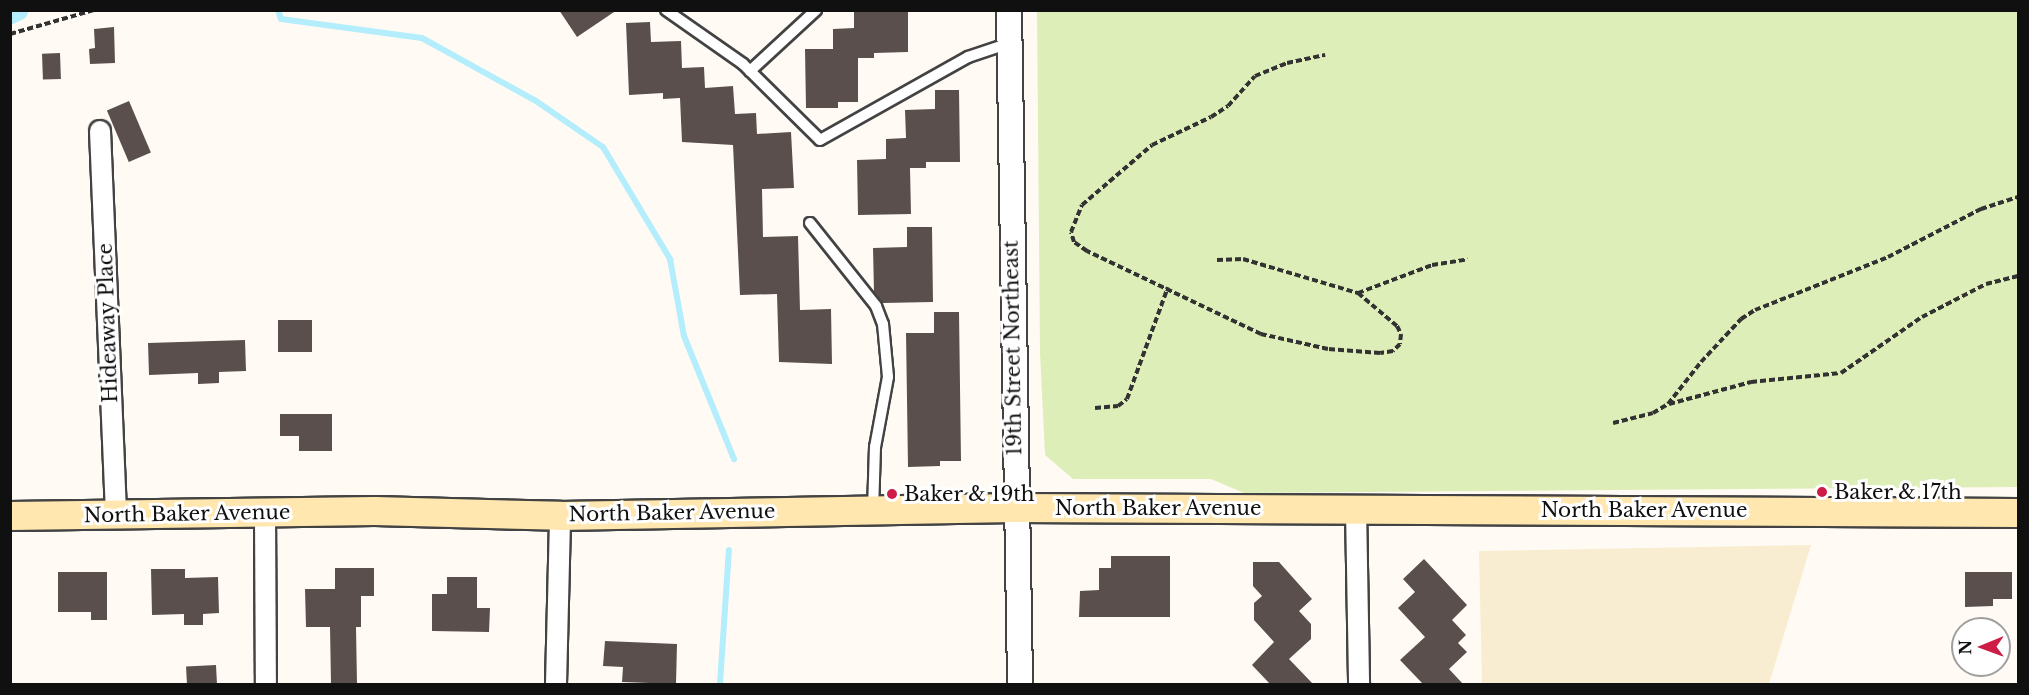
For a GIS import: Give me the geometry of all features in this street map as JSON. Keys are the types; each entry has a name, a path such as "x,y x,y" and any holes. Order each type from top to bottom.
{"main road":[{"name":"North Baker Avenue","path":"10,516 375,511 560,516 1014,508 2019,513"}],"street":[{"name":"19th Street Northeast","path":"1009,10 1014,508 1020,684"},
{"name":"Hideaway Place","path":"100,131 116,515"},
{"path":"1356,508 1359,684"},
{"path":"265,513 266,684"},
{"path":"556,684 560,516"}],"lane":[{"path":"666,10 750,70 820,140 968,57 1010,43"},
{"path":"750,70 816,10"},
{"path":"810,223 876,306 883,324 887,386 875,447 873,509"}],"path":[{"path":"10,34 93,10"},
{"path":"1218,260 1243,259 1358,293 1397,326 1401,334 1400,344 1393,351 1328,349 1286,342 1261,334 1074,242 1073,220 1082,204 1166,135 1211,117 1228,106 1255,76 1287,63 1325,56"},
{"path":"1668,404 1701,362 1741,319 1755,310 1888,257 1981,209 2019,197"},
{"path":"1358,293 1432,265 1468,259"},
{"path":"1613,423 1653,413 1668,404 1751,382 1841,374 1922,317 1986,284 2019,276"},
{"path":"1095,408 1118,406 1127,399 1168,287"}],"shaded area":[{"path":"1811,545 1769,684 1482,684 1479,551"}],"green space":[{"path":"1037,11 2018,11 2018,487 1244,493 1211,479 1073,479 1045,455 1040,353"}],"building":[{"path":"559,10 617,10 577,37"},
{"path":"854,10 908,10 908,52 874,53 874,58 858,58 858,102 838,102 838,108 806,108 805,49 833,49 833,29 854,28"},
{"path":"650,22 651,42 681,41 682,68 704,67 705,88 733,86 735,114 756,113 757,134 791,132 794,188 762,189 763,237 798,236 800,310 831,309 832,364 779,362 777,294 740,295 733,145 682,142 680,98 663,99 663,93 629,95 626,23"},
{"path":"114,27 115,63 90,64 89,49 95,48 94,29"},
{"path":"60,53 61,79 43,80 42,54"},
{"path":"935,90 959,90 960,162 926,162 926,168 910,168 911,214 858,215 857,160 886,159 886,139 906,138 905,110 935,109"},
{"path":"129,101 151,153 129,162 107,110"},
{"path":"907,227 932,227 933,302 883,303 874,292 873,248 907,247"},
{"path":"934,312 959,312 961,461 940,461 940,466 908,467 906,333 934,333"},
{"path":"278,320 312,320 312,352 278,352"},
{"path":"245,340 246,371 219,372 219,383 198,384 198,373 149,375 148,343"},
{"path":"280,414 332,414 332,451 299,451 299,436 280,436"},
{"path":"1111,556 1170,556 1170,617 1079,617 1080,591 1099,590 1099,568 1111,568"},
{"path":"1424,559 1467,605 1452,620 1466,635 1458,643 1467,652 1449,669 1463,684 1423,684 1400,660 1425,637 1398,608 1415,592 1403,579"},
{"path":"1253,562 1279,562 1312,599 1299,611 1311,624 1311,639 1289,659 1313,684 1270,684 1252,665 1274,642 1254,620 1254,603 1262,596 1253,586"},
{"path":"335,568 374,568 374,596 361,596 361,627 356,627 357,684 331,684 330,627 306,627 305,589 335,589"},
{"path":"151,569 185,569 185,578 218,577 219,613 203,614 203,625 184,625 184,614 152,615"},
{"path":"58,572 107,572 107,620 91,620 91,612 58,612"},
{"path":"1965,572 2012,572 2012,599 1993,599 1993,606 1965,607"},
{"path":"447,577 477,577 477,608 490,608 489,632 432,631 432,594 447,594"},
{"path":"605,641 677,644 676,684 622,682 623,667 603,666"},
{"path":"216,665 217,684 187,684 186,667"}],"waterway":[{"path":"10,13 17,10"},
{"path":"278,10 281,19 422,38 536,101 603,147 670,259 684,336 734,459"},
{"path":"720,684 729,550"}],"place":[{"name":"Baker & 17th","path":"1822,492"},
{"name":"Baker & 19th","path":"892,494"}]}
